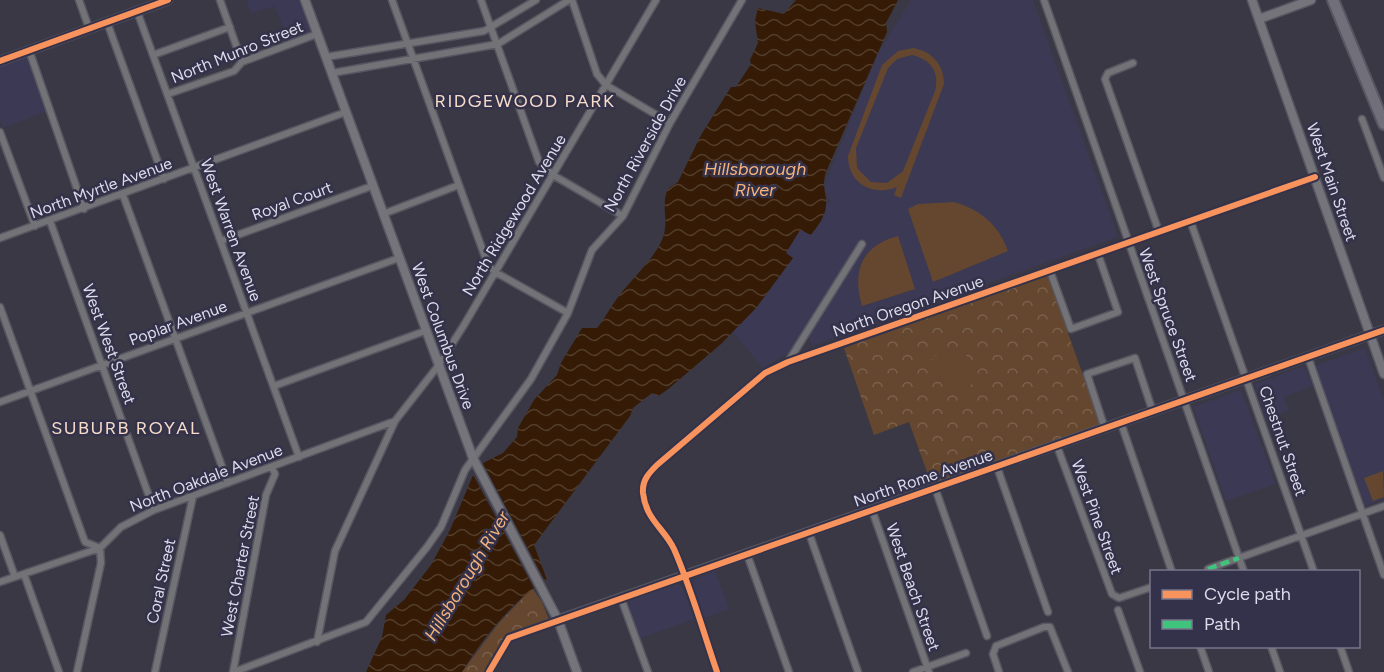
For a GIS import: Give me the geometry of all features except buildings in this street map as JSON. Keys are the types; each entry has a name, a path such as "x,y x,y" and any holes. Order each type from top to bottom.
{"highway":[{"path":"1333,0 1384,124"}],"street":[{"path":"79,0 89,28"},
{"path":"0,61 137,11 154,2 168,0"},
{"path":"220,0 242,62"},
{"name":"West Columbus Drive","path":"304,0 475,462 558,620 577,672"},
{"path":"392,0 488,265 495,272 568,313"},
{"path":"481,0 539,162 553,175 623,216"},
{"path":"326,57 484,31 537,0"},
{"path":"332,73 498,45 570,0 597,74 606,85 670,123"},
{"name":"North Ridgewood Avenue","path":"317,642 335,551 395,421 438,366 656,0"},
{"name":"North Riverside Drive","path":"317,642 366,622 427,548 441,527 465,470 475,462 531,378 568,313 592,250 623,216 670,123 742,0"},
{"name":"West Spruce Street","path":"1044,0 1243,570"},
{"name":"West Main Street","path":"1252,0 1384,374"},
{"path":"1259,19 1311,0"},
{"name":"West Warren Avenue","path":"137,11 299,457"},
{"path":"107,22 164,179"},
{"path":"153,54 230,27"},
{"name":"North Munro Street","path":"168,94 234,70 242,62 317,34"},
{"path":"29,50 84,209"},
{"path":"1133,63 1108,73 1105,78 1159,232"},
{"name":"North Myrtle Avenue","path":"0,238 346,112"},
{"path":"1362,119 1384,178"},
{"path":"0,132 35,226"},
{"name":"North Oregon Avenue","path":"717,672 673,547 652,520 643,495 645,480 657,465 765,374 788,362 1315,177"},
{"path":"383,214 459,185"},
{"name":"Royal Court","path":"221,241 372,186"},
{"path":"123,195 228,483"},
{"name":"Chestnut Street","path":"1190,220 1313,570"},
{"name":"West West Street","path":"50,221 154,510"},
{"path":"788,362 862,244"},
{"path":"1050,271 1071,329 1118,312 1098,254"},
{"name":"Poplar Avenue","path":"0,402 399,258"},
{"path":"0,307 85,542 100,548 101,562 77,672"},
{"name":"North Rome Avenue","path":"489,672 508,638 1384,330"},
{"path":"274,386 425,331"},
{"path":"1308,357 1384,575"},
{"path":"1106,429 1087,374 1135,358 1153,412"},
{"name":"North Oakdale Avenue","path":"0,582 100,548 121,527 154,510 395,421"},
{"path":"1121,423 1171,570"},
{"name":"West Pine Street","path":"1057,446 1113,597 1119,598 1150,588"},
{"name":"West Charter Street","path":"234,672 266,495 275,474 272,467"},
{"path":"997,467 1048,612"},
{"path":"935,488 987,636"},
{"name":"Coral Street","path":"155,672 193,496"},
{"path":"1208,569 1384,506"},
{"name":"West Beach Street","path":"872,510 928,670"},
{"path":"809,533 858,672"},
{"path":"0,535 15,577"},
{"path":"747,554 789,672"},
{"path":"24,574 59,672"},
{"path":"621,598 648,672"},
{"path":"1118,610 1140,672"},
{"path":"999,672 993,648 998,644 1050,627 1068,672"},
{"path":"234,672 317,642"},
{"path":"1201,648 1209,672"},
{"path":"1271,648 1280,672"},
{"path":"1341,648 1349,672"},
{"path":"913,672 928,670 966,653"}],"shaded area":[{"path":"246,0 301,0 313,32 289,42 274,6 251,13"},
{"path":"911,0 1033,0 1118,237 812,346 808,335 790,354 784,355 763,368 733,332 756,308 793,258 786,253 800,229 821,222 827,203 831,203 825,191 825,183 877,55"},
{"path":"27,54 47,111 3,128 0,121 0,64"},
{"path":"1365,348 1384,400 1384,499 1365,506 1315,366"},
{"path":"1304,366 1313,386 1284,397 1289,411 1266,420 1255,384"},
{"path":"1241,390 1276,484 1226,501 1193,407"},
{"path":"715,571 729,609 701,619 689,582"},
{"path":"677,584 682,587 694,619 639,639 630,614 629,601"}],"green space":[{"path":"913,48 926,52 939,65 944,84 901,198 894,195 897,187 879,190 863,185 852,174 848,156 882,65 898,51","holes":["912,55 929,63 935,73 935,91 903,171 887,183 871,182 857,168 856,148 888,68 897,59"]},
{"path":"954,202 972,209 987,219 999,233 1008,251 933,282 908,209 918,204"},
{"path":"898,236 915,289 862,306 858,282 862,262 875,246"},
{"path":"1047,274 1101,426 932,486 909,422 874,435 844,348"},
{"path":"963,346 976,383 945,393 932,357"},
{"path":"1383,471 1384,497 1373,501 1364,478"},
{"path":"532,588 542,602 549,620 506,636 485,672 462,672 498,624"}],"water":[{"name":"Hillsborough River","path":"796,0 898,0 886,23 887,32 826,172 824,182 826,209 818,225 811,235 800,230 786,253 793,258 756,308 721,344 667,390 658,396 652,393 633,408 630,416 534,545 547,580 511,608 462,672 366,672 382,637 386,615 404,600 431,565 450,530 474,473 483,463 503,453 517,437 518,428 534,400 557,375 561,363 582,328 597,328 658,248 664,233 665,202 668,189 678,182 701,135 731,87 736,87 751,64 750,60 758,43 755,21 758,8 784,14"}],"pier":[{"path":"481,460 546,583 535,590 472,473"}],"marked path":[{"path":"1208,569 1239,558"}],"cycle path":[{"path":"0,61 168,0"},
{"path":"717,672 674,549 648,510 643,493 644,484 657,465 765,373 788,362 1315,177"},
{"path":"489,672 509,638 1384,330"}],"district":[{"name":"RIDGEWOOD PARK","path":"525,101"},
{"name":"SUBURB ROYAL","path":"126,428"}]}
